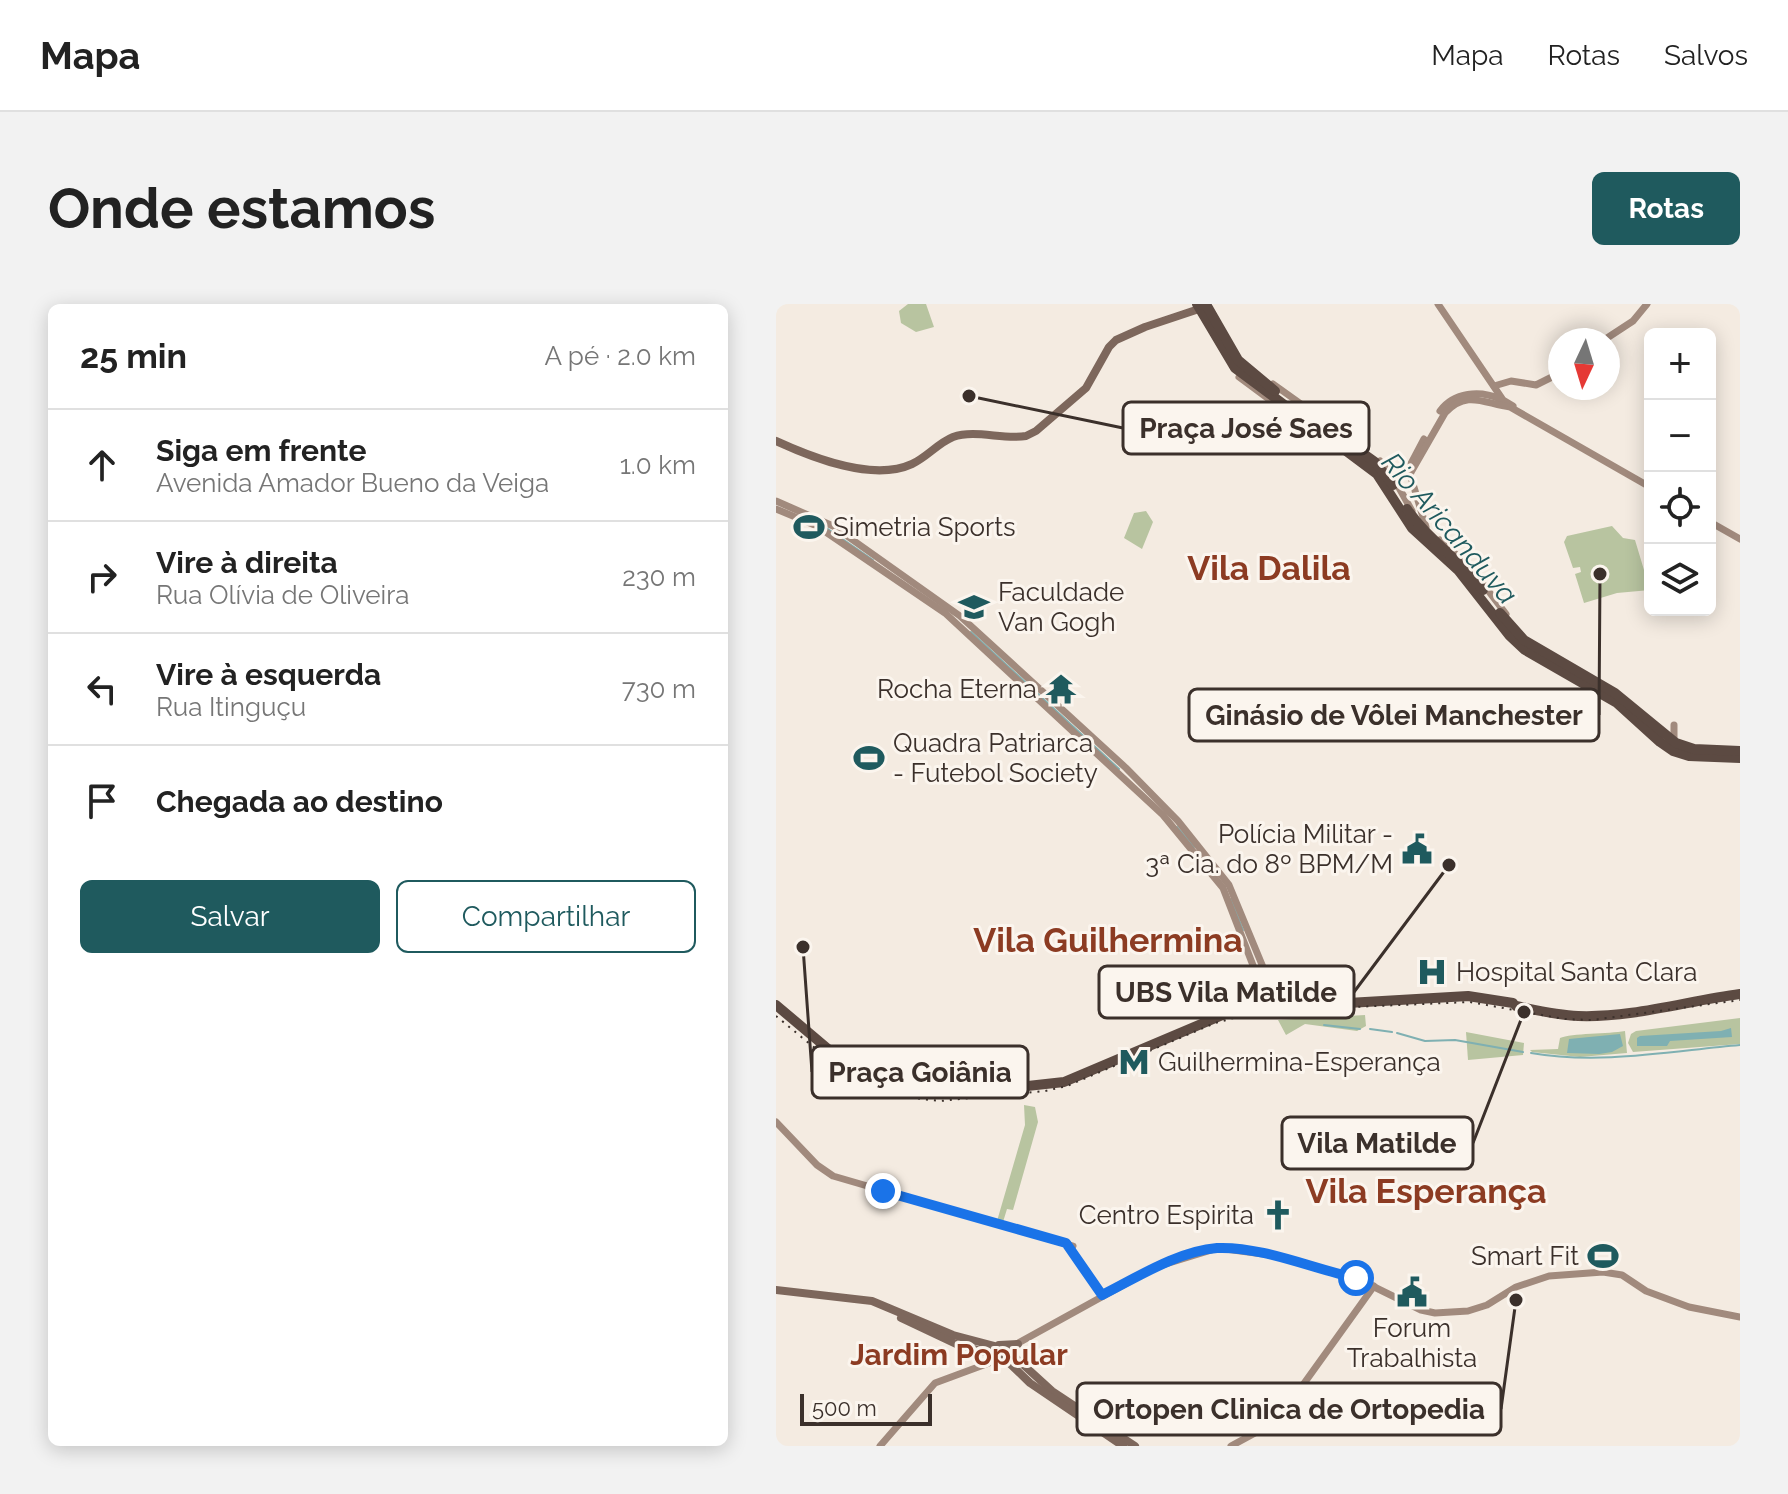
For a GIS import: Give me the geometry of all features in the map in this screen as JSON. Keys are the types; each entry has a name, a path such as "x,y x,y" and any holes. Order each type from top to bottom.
{"highway":[{"path":"1201,306 1223,328 1245,368"},
{"path":"1201,306 1245,368 1377,474 1412,528 1458,570 1496,619"},
{"path":"1201,306 1235,368 1375,462 1387,474 1413,517 1471,573 1524,640 1654,722"},
{"path":"1275,403 1348,437"},
{"path":"1358,457 1375,462"},
{"path":"1393,498 1403,523"},
{"path":"1477,600 1525,650 1615,691 1673,751 1689,756 1740,760"},
{"path":"1497,602 1511,627"},
{"path":"1615,691 1636,725"},
{"path":"1625,701 1669,737 1694,749 1740,749"},
{"path":"1443,997 1462,994 1461,987"},
{"path":"1269,1004 1363,1004 1453,998 1559,1012 1594,1013 1672,1003 1724,991 1740,992"},
{"path":"1700,1001 1722,995 1724,991"},
{"path":"777,1003 842,1065 868,1081 901,1093 941,1095 1058,1086 1221,1019 1304,997 1478,997 1562,1014 1591,1016 1700,1001 1740,992"}],"main road":[{"path":"1438,304 1499,399"},
{"path":"1620,329 1633,321 1644,305"},
{"path":"776,439 788,447 858,468 885,471 915,462 955,436 1015,438 1030,435 1086,388 1116,340 1201,306"},
{"path":"1201,306 1233,370 1275,403 1358,457 1381,486 1403,523 1457,574 1516,647 1606,701 1659,746 1679,757 1701,761 1740,760"},
{"path":"776,439 867,465 887,466 917,456 953,432 1027,432 1084,385 1112,338 1126,330 1201,306"},
{"path":"1223,328 1248,365 1380,461 1414,514 1465,561 1529,639 1615,691 1669,737 1674,725"},
{"path":"1499,399 1510,381 1536,385 1548,380"},
{"path":"1428,530 1410,474 1443,415 1458,402 1478,397"},
{"path":"1393,477 1405,475 1445,404 1454,398 1478,397 1499,399 1644,483"},
{"path":"788,447 805,449"},
{"path":"776,501 833,526 960,616 1120,762 1195,841 1229,885 1269,1004"},
{"path":"776,509 821,529 945,613 1163,815 1223,888 1269,1004"},
{"path":"1716,524 1740,538"},
{"path":"940,596 945,605"},
{"path":"776,1122 817,1165 833,1176 1070,1245 1102,1295"},
{"path":"880,1446 935,1383 1003,1353 1156,1267 1220,1248 1264,1254 1308,1266 1376,1288 1424,1311 1445,1313 1474,1309 1516,1287 1554,1274 1577,1273 1617,1274 1646,1291 1689,1307 1740,1317"},
{"path":"1256,1249 1264,1254"},
{"path":"1233,1446 1276,1427 1376,1288"},
{"path":"776,1293 868,1300 969,1344 1003,1353 1123,1446"},
{"path":"1003,1353 1016,1363"},
{"path":"1090,1420 1135,1446"}],"green space":[{"path":"908,304 926,304 934,327 916,332 901,323 899,311"},
{"path":"1146,511 1153,522 1142,549 1124,538 1134,513"},
{"path":"1612,526 1623,538 1635,540 1644,570 1644,591 1617,593 1584,603 1575,574 1581,572 1580,567 1573,568 1564,542 1567,536"},
{"path":"1365,1015 1366,1026 1357,1031 1305,1024 1286,1035 1278,1020"},
{"path":"1740,1018 1740,1044 1633,1052 1628,1043 1631,1034 1636,1031"},
{"path":"1625,1031 1627,1053 1580,1057 1530,1050 1558,1049 1560,1038 1565,1036"},
{"path":"1466,1032 1524,1043 1523,1055 1468,1060"},
{"path":"1024,1105 1035,1107 1038,1122 1013,1210 1007,1209 1003,1222 997,1221 1025,1125"}],"water":[{"path":"1731,1028 1732,1037 1670,1041 1667,1046 1637,1046 1640,1036"},
{"path":"1620,1034 1623,1046 1612,1052 1567,1053 1569,1039"}],"waterway":[{"path":"825,527 873,560"},
{"path":"971,632 1119,769"},
{"path":"1177,827 1194,847"},
{"path":"1231,899 1243,930"},
{"path":"1324,1025 1360,1029"},
{"path":"1370,1029 1392,1032"},
{"path":"1397,1033 1425,1041 1455,1040 1523,1052"},
{"path":"1531,1053 1583,1058 1740,1045"}],"railway":[{"path":"776,1016 851,1078 895,1096 940,1101 1067,1086 1215,1023 1260,1011 1470,1002 1564,1019 1592,1020 1740,1000"}],"place":[{"name":"Praça José Saes","path":"969,396"},
{"name":"Simetria Sports","path":"809,527"},
{"name":"Ginásio de Vôlei Manchester","path":"1600,574"},
{"name":"Faculdade Van Gogh","path":"974,607"},
{"name":"Rocha Eterna","path":"1061,689"},
{"name":"Quadra Patriarca - Futebol Society","path":"869,758"},
{"name":"Polícia Militar - 3ª Cia. do 8º BPM/M","path":"1417,849"},
{"name":"UBS Vila Matilde","path":"1449,865"},
{"name":"Praça Goiânia","path":"803,947"},
{"name":"Hospital Santa Clara","path":"1432,972"},
{"name":"Vila Matilde","path":"1524,1012"},
{"name":"Guilhermina-Esperança","path":"1134,1062"},
{"name":"Centro Espirita","path":"1278,1215"},
{"name":"Smart Fit","path":"1603,1256"},
{"name":"Forum Trabalhista","path":"1412,1292"},
{"name":"Ortopen Clinica de Ortopedia","path":"1516,1300"}],"district":[{"name":"Vila Dalila","path":"1269,568"},
{"name":"Vila Guilhermina","path":"1108,940"},
{"name":"Vila Esperança","path":"1426,1191"},
{"name":"Jardim Popular","path":"959,1355"}],"route":[{"path":"883,1191 1066,1243 1102,1295 1161,1265 1218,1248 1277,1256 1356,1278"}],"water label":[{"name":"Rio Aricanduva","path":"1450,528"}]}
